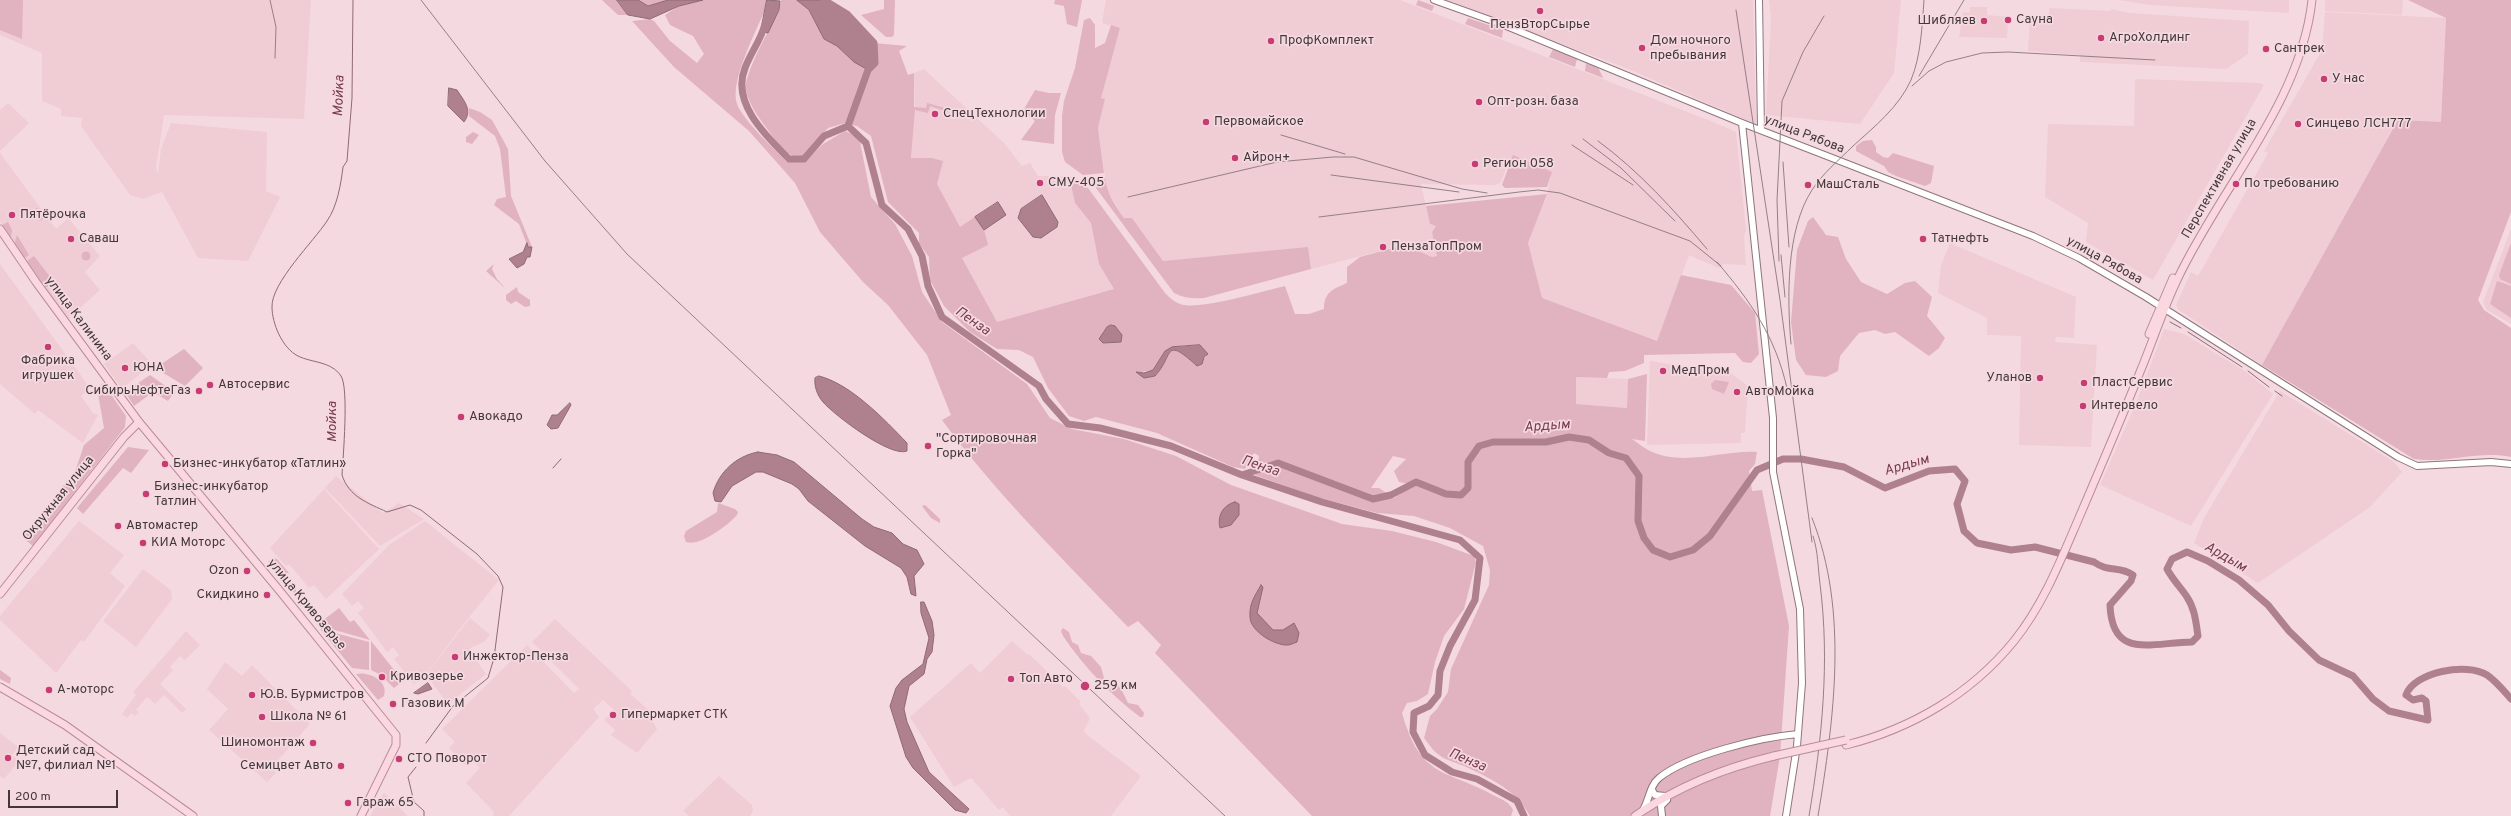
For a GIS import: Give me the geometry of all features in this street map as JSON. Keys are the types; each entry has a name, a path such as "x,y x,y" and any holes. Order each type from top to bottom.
{"main road":[{"name":"Перспективная улица","path":"1635,816 1642,814 1666,798 1709,775 1774,758 1846,742 1877,732 1917,715 1947,697 1973,676 2011,639 2033,606 2054,570 2140,367 2175,273 2287,78 2303,34 2308,0"},
{"name":"Перспективная улица","path":"2162,307 2292,77 2307,35 2312,0"},
{"name":"улица Калинина","path":"0,229 22,263 139,422"},
{"name":"Окружная улица","path":"0,594 124,437 139,422"},
{"name":"улица Кривозерье","path":"139,422 306,623 396,735 395,749 361,816"},
{"path":"0,687 65,725 193,816"}],"street":[{"name":"улица Рябова","path":"1434,0 1504,25 1742,123 2009,226 2079,258 2162,307 2417,466 2491,462 2511,464"},
{"path":"1759,0 1761,130"},
{"path":"1742,123 1773,418 1773,472 1800,609 1802,683 1798,734 1786,816"},
{"path":"1642,814 1652,790 1659,778 1717,752 1766,738 1798,734"},
{"path":"1652,790 1655,795 1666,798 1661,806 1662,816"}],"shaded area":[{"path":"0,0 311,0 304,119 164,115 156,167 158,174 161,149 171,123 267,132 266,191 280,197 248,261 198,258 162,192 143,199 130,195 81,126 82,118 61,116 61,109 42,101 42,53 0,35"},
{"path":"0,0 23,0 22,39 0,30"},
{"path":"602,0 617,0 628,15 618,15"},
{"path":"617,0 638,0 648,6 668,0 703,0 679,6 650,19 628,15"},
{"path":"638,0 668,0 648,6"},
{"path":"703,0 767,0 768,3 746,53 737,81 737,104 740,111 759,134 787,162 805,162 823,144 845,131 859,137 871,197 895,224 912,256 922,292 942,322 1027,384 1050,418 1072,429 1124,439 1176,456 1231,485 1342,524 1392,531 1436,542 1474,556 1476,562 1464,609 1444,636 1435,662 1428,694 1417,701 1407,703 1402,713 1409,735 1427,761 1437,769 1502,799 1510,805 1513,810 1511,816 1312,816 1155,653 1161,645 1138,621 1128,627 985,475 942,420 951,415 927,355 888,305 863,282 820,232 795,183 749,131 674,67 632,21 650,19 654,21 670,41 697,63 704,54 693,36 670,25 665,15 679,6"},
{"path":"767,0 780,1 779,10 768,33 761,31"},
{"path":"781,0 797,0 809,10 824,39 837,46 854,62 875,63 874,43 907,46 899,51 908,75 914,73 914,107 926,108 927,103 948,109 948,112 930,106 928,113 915,110 911,158 932,158 943,161 937,184 960,227 975,217 984,230 988,245 962,258 997,322 1114,289 1099,264 1091,223 1075,203 1069,176 1088,188 1165,293 1180,304 1201,305 1215,303 1285,286 1295,314 1309,314 1324,309 1324,303 1330,292 1347,283 1347,267 1360,257 1408,244 1409,247 1432,257 1437,256 1432,232 1436,226 1430,224 1426,206 1547,194 1528,243 1542,298 1657,341 1681,275 1731,285 1755,313 1759,354 1751,363 1743,362 1735,353 1644,355 1644,363 1625,371 1609,372 1607,378 1576,377 1576,404 1627,408 1628,379 1647,374 1645,441 1632,439 1643,447 1663,456 1676,458 1757,452 1755,464 1749,471 1752,491 1762,490 1789,626 1780,756 1770,816 1530,816 1517,799 1502,786 1464,766 1445,759 1437,753 1424,738 1430,716 1437,709 1448,692 1451,669 1489,585 1490,570 1483,546 1450,528 1414,516 1377,513 1316,497 1255,475 1259,456 1254,453 1245,469 1233,467 1157,433 1096,417 1084,421 1069,416 1048,388 1033,357 1019,350 997,349 970,332 944,306 930,280 929,257 919,244 919,233 888,202 871,136 857,126 845,123 828,128 802,157 796,157 783,150 770,133 750,102 746,91 746,84 758,51 779,11","holes":["1111,325 1121,342 1103,343 1103,332","1186,345 1196,345 1208,354 1197,366 1179,352 1170,352 1161,369 1155,376 1150,376 1141,372 1153,370 1165,351","1393,456 1406,459 1394,471 1399,482 1414,485 1394,498 1379,488 1371,488"]},
{"path":"797,0 824,0 847,14 874,43 875,63 868,70 854,62 837,46 824,39 809,10"},
{"path":"884,0 895,0 894,35 892,37 886,37 861,15 884,9"},
{"path":"1055,0 1082,0 1077,27 1067,24 1064,6 1054,4"},
{"path":"1106,0 1400,0 1713,122 1736,132 1746,230 1744,236 1746,265 1723,264 1719,268 1689,255 1657,341 1541,298 1528,243 1547,194 1551,177 1509,161 1501,182 1496,185 1421,184 1430,224 1436,226 1432,232 1437,256 1432,257 1408,247 1407,244 1311,269 1308,248 1163,261 1132,218 1124,218 1107,190 1098,128 1105,99 1101,98 1120,28 1102,23"},
{"path":"1418,0 1434,6 1432,11 1416,5"},
{"path":"1445,0 1753,0 1756,124 1621,66"},
{"path":"1769,0 1901,0 1894,73 1860,124 1766,115 1771,18"},
{"path":"2119,0 2289,0 2289,13 2150,5"},
{"path":"2325,0 2403,0 2402,15 2325,11"},
{"path":"2408,0 2511,0 2511,212 2478,300 2484,310 2511,328 2511,457 2487,455 2438,460 2414,459 2262,365 2398,120 2441,122 2446,18"},
{"path":"1970,7 1987,7 1987,15 2008,17 2008,19 2011,19 2011,22 2008,22 2007,38 1959,37 1963,12 1970,13"},
{"path":"2049,8 2111,11 2111,9 2130,13 2249,21 2248,54 2226,69 2080,62 2080,55 2028,51 2030,18 2049,19"},
{"path":"2325,12 2446,18 2441,122 2338,232 2262,365 2179,310 2176,305 2191,272 2198,276 2268,153 2264,151 2322,50"},
{"path":"1090,18 1095,25 1095,48 1105,43 1111,25 1120,28 1101,98 1105,99 1098,128 1104,173 1083,175 1065,162 1062,152 1062,116 1064,101 1075,68 1084,20"},
{"path":"1468,18 1503,30 1502,38 1465,24"},
{"path":"1553,49 1577,59 1575,67 1549,57"},
{"path":"1586,63 1598,67 1603,78 1585,71"},
{"path":"924,69 1004,143 1022,166 1030,163 1038,176 1069,176 1075,203 1091,223 1099,264 1114,289 997,322 962,258 972,251 937,184 932,158 911,158 915,110 914,73"},
{"path":"2135,79 2260,83 2264,85 2153,280 2086,242 2088,223 2045,197 2048,124 2134,126"},
{"path":"449,88 457,90 465,102 468,113 464,122 448,106"},
{"path":"1035,90 1049,93 1061,93 1055,115 1054,144 1021,140 1035,121 1023,111"},
{"path":"8,103 29,123 0,151 0,110"},
{"path":"469,108 480,112 492,120 508,149 511,196 532,247 528,247 519,224 494,205 497,199 506,197 500,149 495,136 469,116"},
{"path":"473,132 479,135 472,144 466,142 466,137"},
{"path":"1872,140 1876,147 1876,152 1883,157 1888,158 1893,153 1934,166 1931,183 1925,186 1896,176 1888,172 1884,166 1856,151 1856,146 1863,141"},
{"path":"0,153 56,229 68,218 100,256 85,272 100,290 68,319 9,238 0,221"},
{"path":"1513,155 1552,172 1547,187 1505,188 1502,185"},
{"path":"1105,178 1110,194 1124,218 1132,218 1163,261 1308,247 1311,269 1204,298 1189,298 1178,295 1174,293 1096,188 1097,181"},
{"path":"1042,195 1058,222 1057,227 1041,238 1033,237 1018,218 1021,209"},
{"path":"998,202 1006,215 984,230 975,217"},
{"path":"37,208 44,218 40,221 32,211"},
{"path":"1813,217 1826,235 1838,237 1846,259 1861,282 1887,294 1905,283 1915,281 1932,297 1927,316 1945,338 1939,348 1929,356 1895,332 1885,334 1875,330 1859,333 1840,356 1838,371 1826,377 1806,375 1796,360 1791,322 1797,250 1808,221"},
{"path":"8,222 12,230 11,237 2,225"},
{"path":"2511,229 2511,324 2487,310 2483,302"},
{"path":"17,235 29,255 23,259 14,245"},
{"path":"527,243 528,247 532,247 530,257 527,257 524,264 517,268 509,259 523,252"},
{"path":"1950,243 2076,297 2074,338 2056,337 2055,342 2097,345 2091,447 2019,445 2021,336 1987,335 1987,318 1938,293 1941,265"},
{"path":"2511,243 2511,284 2500,279 2499,275"},
{"path":"84,252 88,252 90,256 88,260 84,260 82,258 82,254"},
{"path":"34,256 64,295 59,298 51,287 45,287 27,261"},
{"path":"0,264 90,388 81,396 93,413 98,415 83,443 38,410 35,414 0,384"},
{"path":"494,264 492,269 497,279 506,289 486,271"},
{"path":"2497,281 2511,286 2511,318 2490,304"},
{"path":"517,287 518,292 530,300 530,306 525,307 516,301 511,304 506,300 506,295"},
{"path":"1111,325 1115,326 1122,335 1121,342 1103,343 1099,339 1107,327"},
{"path":"2164,329 2184,334 2245,371 2273,394 2191,526 2100,485 2137,401"},
{"path":"133,343 152,364 122,389 104,364"},
{"path":"1200,345 1208,354 1204,357 1202,364 1197,366 1179,352 1174,350 1170,352 1161,369 1155,376 1144,378 1136,372 1144,373 1153,370 1165,351 1172,347"},
{"path":"184,349 203,368 185,386 155,368"},
{"path":"1650,361 1732,374 1748,386 1745,433 1741,433 1741,443 1647,445"},
{"path":"150,375 174,392 168,401 153,392 134,406 125,392"},
{"path":"819,376 831,380 843,387 867,404 907,443 907,451 899,451 876,442 850,425 829,408 823,402 816,390 815,378"},
{"path":"1576,377 1628,379 1627,408 1576,404"},
{"path":"1715,380 1729,382 1724,394 1712,389 1711,384"},
{"path":"103,383 126,416 125,427 33,546 23,538 76,469 84,445 104,428 97,388"},
{"path":"2280,391 2394,462 2402,472 2370,507 2258,583 2194,543 2204,518"},
{"path":"570,403 571,405 558,428 551,429 547,425 552,415 557,415"},
{"path":"128,447 149,450 131,473 123,468 83,514 77,508"},
{"path":"758,452 777,455 794,462 862,519 874,527 892,533 903,544 917,550 924,564 914,576 916,596 911,594 907,577 901,568 865,546 808,501 799,489 792,484 763,472 756,472 732,486 721,502 715,501 713,493 719,478 724,472 736,461"},
{"path":"336,476 383,513 399,503 424,519 380,546 325,488"},
{"path":"324,489 379,549 326,599 314,585 309,588 289,564 286,566 270,548"},
{"path":"1235,502 1239,504 1239,515 1231,525 1220,528 1219,519 1224,508"},
{"path":"718,503 735,509 738,512 737,515 721,529 706,538 692,543 686,542 684,536 686,531 717,512"},
{"path":"925,505 940,519 940,523 931,518 922,506"},
{"path":"79,521 124,555 110,573 125,586 84,642 81,640 56,673 0,620 0,616"},
{"path":"425,521 499,580 431,668 414,684 394,659 399,655 393,647 387,652 358,613 364,608 358,601 352,606 342,594 389,545"},
{"path":"272,558 277,559 289,573 279,575 268,562"},
{"path":"143,569 171,590 172,599 136,647 103,621"},
{"path":"281,578 287,578 296,589 296,595"},
{"path":"1261,585 1263,587 1257,613 1273,630 1283,630 1294,623 1299,633 1297,642 1288,645 1277,643 1264,637 1254,627 1251,622 1250,608"},
{"path":"921,602 924,602 932,621 934,635 932,652 927,659 924,674 909,686 904,709 907,722 929,772 969,809 966,813 955,810 913,768 906,757 890,706 896,688 902,680 923,664 929,638 921,613"},
{"path":"339,608 350,622 354,620 370,640 317,625"},
{"path":"470,618 490,635 484,642 470,648 470,651 486,674 448,704 426,675"},
{"path":"555,619 632,691 630,694 657,717 653,722 657,729 637,753 611,735 615,730 604,720 614,710 603,700 593,709 599,717 509,816 493,816 494,812 466,783 480,768 474,762 473,764 471,759 465,765 449,748 455,742 442,729 527,645 574,693 579,689 532,642"},
{"path":"1063,628 1069,632 1072,642 1078,645 1081,653 1091,656 1101,667 1104,678 1117,684 1128,703 1138,705 1144,713 1143,717 1140,717 1118,699 1098,680 1063,636 1061,631"},
{"path":"320,629 369,642 369,670 352,668"},
{"path":"186,631 200,645 185,660 180,656 170,667 173,670 160,684 186,709 182,713 164,695 155,704 147,697 136,710 139,712 135,716 131,713 127,718 122,714 136,695 133,692"},
{"path":"371,641 403,681 394,688 381,675 371,670"},
{"path":"1012,641 1028,655 1029,654 1081,702 1079,704 1090,718 1084,731 1086,734 1141,776 1111,816 1010,816 1003,807 999,810 971,778 954,787 910,717 971,663 980,673"},
{"name":"Школа № 61","path":"225,662 242,676 252,665 310,724 273,766 276,773 267,782 209,730 228,709 207,689"},
{"path":"0,670 11,678 10,684 0,679"},
{"path":"361,673 371,675 381,681 385,690 384,696 378,700 356,674"},
{"path":"428,683 432,689 418,694 414,693"},
{"name":"Детский сад №7, филиал №1","path":"0,733 18,747 12,755 19,761 4,779 0,776"},
{"path":"719,776 752,805 753,811 750,816 689,816 683,811"},
{"path":"384,793 406,814 407,816 370,816"}],"waterway":[{"name":"Мойка","path":"353,0 352,98 347,161 343,167 338,195 333,209 327,221 294,262 278,286 274,297 272,313 279,334 292,352 303,358 327,365 337,371 341,376 345,394 342,475 349,489 373,506 387,512 410,505 421,510 477,554 498,576 503,587 494,658 488,678 453,706 426,743"},
{"path":"765,24 745,68 742,81 743,94 753,118 770,140 789,159 804,159 824,136 848,126 868,70 875,63 874,43 847,14 824,0"},
{"name":"Пенза","path":"848,126 866,143 882,205 908,229 922,256 928,286 942,317 1039,386 1046,399 1068,424 1100,428 1171,446 1242,475 1322,502 1460,540 1480,558 1475,600 1450,646 1440,671 1438,695 1429,706 1414,713 1413,732 1425,755 1452,772 1477,779 1517,801 1524,816"},
{"path":"2170,322 2181,328"},
{"path":"2188,332 2242,367"},
{"path":"2248,371 2269,387"},
{"path":"2275,391 2282,396"},
{"name":"Ардым","path":"1242,475 1278,463 1373,499 1391,495 1416,482 1446,494 1461,495 1468,488 1468,462 1479,446 1493,442 1546,442 1569,437 1589,440 1609,453 1626,458 1639,476 1638,521 1644,538 1653,550 1670,557 1693,550 1710,536 1757,470 1783,459 1801,459 1844,467 1885,488 1929,471 1955,469 1965,481 1957,504 1964,531 1977,543 2011,550 2035,547 2094,562 2104,567 2123,570 2133,575 2131,581 2110,605 2112,623 2118,634 2127,641 2149,645 2192,642 2198,636 2192,606 2167,569 2172,559 2187,552 2208,561 2239,580 2268,605 2289,631 2319,660 2353,676 2373,699 2389,711 2428,720 2426,701 2422,698 2413,700 2406,695 2411,687 2419,680 2430,675 2455,670 2467,669 2478,671 2487,675 2497,683 2511,699"},
{"path":"553,468 561,459"},
{"name":"Мойка","path":"416,767 408,777 414,802 424,811 424,816"}],"railway":[{"path":"270,0 276,27 275,58"},
{"path":"421,0 545,161 627,254 1225,816"},
{"path":"1791,344 1789,306 1790,265 1797,224 1803,206 1821,178 1893,108 1906,90 1917,61 1922,31 1924,0"},
{"path":"1919,76 1964,0"},
{"path":"1736,10 1780,300 1812,542"},
{"path":"1779,261 1777,200 1782,101 1803,52 1824,16"},
{"path":"1912,86 1929,71 1946,62 1982,53 2008,52 2155,60"},
{"path":"1281,135 1345,154"},
{"path":"1583,139 1621,168 1675,221"},
{"path":"1598,141 1642,178 1707,249"},
{"path":"1572,145 1633,185"},
{"path":"1128,197 1277,162 1333,157 1354,157 1462,189 1487,193"},
{"path":"1783,162 1789,247"},
{"path":"1331,175 1459,192"},
{"path":"1319,217 1538,190 1560,193 1690,241 1721,266"},
{"path":"1781,255 1785,297"},
{"path":"1717,262 1741,291 1769,336 1782,369 1787,388"},
{"path":"1812,518 1824,554 1831,590 1835,666 1829,742 1818,816"},
{"path":"1809,816 1818,758 1824,671 1823,613 1817,554 1813,536"}],"place":[{"name":"ПензВторСырье","path":"1540,11"},
{"name":"Сауна","path":"2008,20"},
{"name":"Шибляев","path":"1984,21"},
{"name":"АгроХолдинг","path":"2101,38"},
{"name":"ПрофКомплект","path":"1271,41"},
{"name":"Дом ночного пребывания","path":"1642,48"},
{"name":"Сантрек","path":"2266,49"},
{"name":"У нас","path":"2324,79"},
{"name":"Опт-розн. база","path":"1479,102"},
{"name":"СпецТехнологии","path":"935,114"},
{"name":"Первомайское","path":"1206,122"},
{"name":"Синцево ЛСН777","path":"2298,124"},
{"name":"Айрон+","path":"1235,158"},
{"name":"Регион 058","path":"1475,164"},
{"name":"СМУ-405","path":"1040,183"},
{"name":"По требованию","path":"2236,184"},
{"name":"МашСталь","path":"1808,185"},
{"name":"Пятёрочка","path":"12,215"},
{"name":"Саваш","path":"71,239"},
{"name":"Татнефть","path":"1923,239"},
{"name":"ПензаТопПром","path":"1383,247"},
{"name":"Фабрика игрушек","path":"48,347"},
{"name":"ЮНА","path":"125,368"},
{"name":"МедПром","path":"1663,371"},
{"name":"Уланов","path":"2040,378"},
{"name":"ПластСервис","path":"2084,383"},
{"name":"Автосервис","path":"210,385"},
{"name":"СибирьНефтеГаз","path":"199,391"},
{"name":"АвтоМойка","path":"1737,392"},
{"name":"Интервело","path":"2083,406"},
{"name":"Авокадо","path":"461,417"},
{"name":"\"Сортировочная Горка\"","path":"928,446"},
{"name":"Бизнес-инкубатор «Татлин»","path":"165,464"},
{"name":"Бизнес-инкубатор Татлин","path":"146,494"},
{"name":"Автомастер","path":"118,526"},
{"name":"КИА Моторс","path":"143,543"},
{"name":"Ozon","path":"247,571"},
{"name":"Скидкино","path":"267,595"},
{"name":"Инжектор-Пенза","path":"455,657"},
{"name":"Кривозерье","path":"382,677"},
{"name":"Топ Авто","path":"1011,679"},
{"name":"259 км","path":"1085,686"},
{"name":"А-моторс","path":"49,690"},
{"name":"Ю.В. Бурмистров","path":"252,695"},
{"name":"Газовик М","path":"393,704"},
{"name":"Гипермаркет СТК","path":"613,715"},
{"name":"Школа № 61","path":"262,717"},
{"name":"Шиномонтаж","path":"313,743"},
{"name":"Детский сад №7, филиал №1","path":"8,758"},
{"name":"СТО Поворот","path":"399,759"},
{"name":"Семицвет Авто","path":"341,766"},
{"name":"Гараж 65","path":"348,803"}]}
